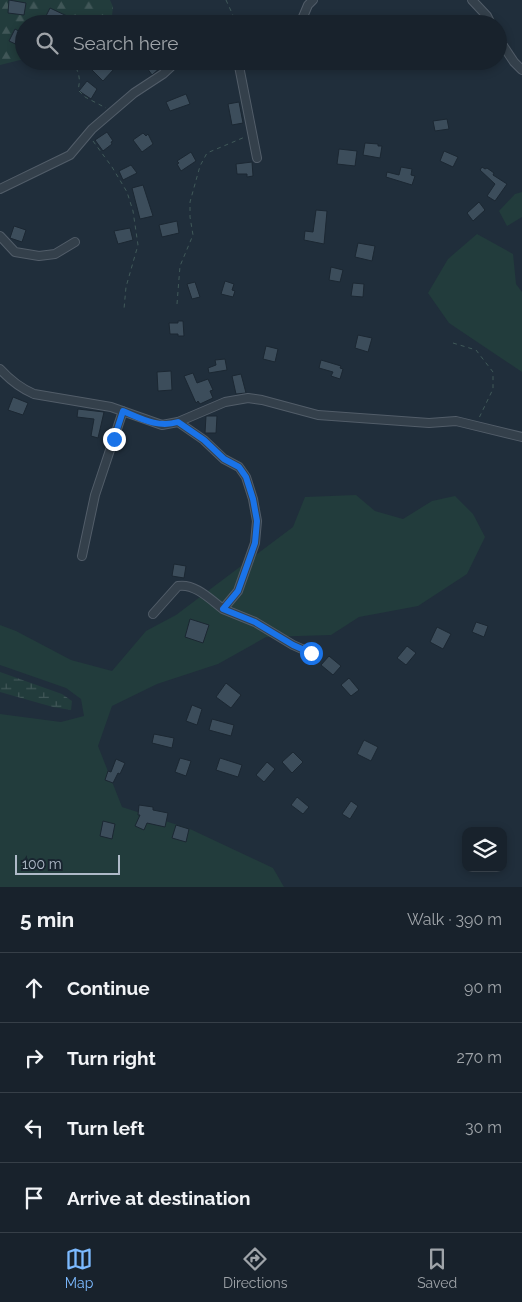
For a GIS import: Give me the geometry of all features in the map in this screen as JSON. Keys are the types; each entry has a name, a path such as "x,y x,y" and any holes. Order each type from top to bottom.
{"street":[{"path":"472,0 486,15"},
{"path":"304,15 309,2"},
{"path":"507,52 522,70"},
{"path":"0,189 70,155 112,111 167,70"},
{"path":"240,70 257,158"},
{"path":"0,236 15,252 40,256 55,254 75,242"},
{"path":"0,368 24,390 34,394 111,407 162,425 178,422 225,402 248,398 318,415 429,423 456,421 522,437"},
{"path":"82,556 95,495 123,411"},
{"path":"178,422 204,440 224,459 239,467 246,477 253,499 257,521 255,543 238,591 223,609"},
{"path":"153,614 181,585 195,589 223,609 255,622 293,645 311,653"}],"path":[{"path":"226,0 233,15"},
{"path":"78,70 80,82 78,90 85,97 112,111"},
{"path":"88,134 112,167 127,192 133,211 138,245 126,287 124,309"},
{"path":"177,304 180,266 193,235 190,202 200,166 207,153 252,134"},
{"path":"452,343 476,350 493,372 493,389 476,425"}],"green space":[{"path":"0,0 110,0 113,7 112,15 15,15 15,61 0,65"},
{"path":"522,192 522,217 507,226 499,211 515,194"},
{"path":"477,234 513,254 516,284 522,292 522,372 449,323 428,293 448,259"},
{"path":"356,495 375,511 403,519 432,501 455,496 473,514 485,537 467,574 418,606 359,617 331,635 266,637 218,664 157,684 112,706 98,746 122,807 190,829 273,868 284,887 0,887 0,714 61,722 84,716 81,699 66,688 0,665 0,625 16,631 71,660 112,671 146,631 176,615 293,527 305,497"},
{"path":"0,672 62,694 72,701 71,710 53,707 0,692"}],"building":[{"path":"9,0 26,3 24,15 8,13"},
{"path":"50,8 65,15 46,15"},
{"path":"15,29 15,44 9,41"},
{"path":"92,70 113,70 103,81"},
{"path":"148,70 158,70 152,75"},
{"path":"87,81 97,89 91,99 79,91"},
{"path":"186,94 190,104 170,111 166,102"},
{"path":"239,102 243,123 232,125 228,104"},
{"path":"447,119 449,129 435,131 433,121"},
{"path":"107,132 113,141 103,151 95,140"},
{"path":"143,133 146,136 148,134 153,144 142,152 133,140"},
{"path":"365,143 382,146 380,158 363,155"},
{"path":"339,149 357,151 355,166 337,164"},
{"path":"444,151 458,157 453,167 440,161"},
{"path":"191,152 196,161 181,171 177,161"},
{"path":"252,162 253,176 247,177 247,174 237,174 236,164"},
{"path":"131,165 137,173 123,180 119,171"},
{"path":"401,167 412,169 411,175 415,176 412,185 386,177 387,172 399,175"},
{"path":"482,167 487,168 494,173 493,175 507,184 495,201 487,196 495,184 480,170"},
{"path":"143,185 153,216 140,219 132,188"},
{"path":"479,202 485,210 473,221 467,213"},
{"path":"316,210 327,211 324,244 304,240 305,231 313,232"},
{"path":"177,221 179,233 162,237 159,225"},
{"path":"14,226 26,230 22,242 10,238"},
{"path":"130,228 133,240 118,244 114,231"},
{"path":"358,243 375,246 372,261 355,257"},
{"path":"331,267 343,270 340,282 329,280"},
{"path":"225,281 234,284 232,290 235,291 233,297 221,294"},
{"path":"195,282 200,297 192,299 187,284"},
{"path":"353,283 364,284 363,297 351,296"},
{"path":"178,321 183,321 184,336 170,334 169,323 178,323"},
{"path":"358,335 372,338 368,352 355,348"},
{"path":"266,346 278,349 275,362 263,359"},
{"path":"225,359 227,370 209,373 208,368 216,365 215,360"},
{"path":"321,360 341,366 340,368 343,369 340,379 331,376 333,372 319,368"},
{"path":"171,371 172,390 158,391 157,372"},
{"path":"193,373 197,383 208,379 213,390 210,391 213,398 200,404 198,401 196,403 184,376"},
{"path":"241,374 246,393 236,394 232,376"},
{"path":"13,397 28,403 23,415 8,410"},
{"path":"78,409 104,412 98,438 91,436 94,419 77,417"},
{"path":"206,416 217,416 216,433 205,433"},
{"path":"174,564 186,566 184,578 172,576"},
{"path":"190,619 209,625 203,643 185,637"},
{"path":"476,622 488,626 484,637 472,632"},
{"path":"437,627 451,634 443,649 430,642"},
{"path":"407,646 416,653 406,665 397,658"},
{"path":"329,656 341,666 333,675 321,665"},
{"path":"349,678 359,690 351,696 341,685"},
{"path":"226,683 241,695 231,708 216,697"},
{"path":"192,705 202,709 197,725 186,721"},
{"path":"212,719 234,725 231,736 209,730"},
{"path":"154,734 174,738 172,748 152,743"},
{"path":"364,740 378,747 371,761 357,754"},
{"path":"293,752 303,762 292,773 282,762"},
{"path":"180,758 191,761 186,776 175,772"},
{"path":"220,758 242,765 238,777 216,770"},
{"path":"116,759 125,763 113,783 105,780 108,771 111,772"},
{"path":"267,762 275,769 264,782 256,775"},
{"path":"297,797 309,807 303,814 291,805"},
{"path":"351,801 358,806 350,819 342,814"},
{"path":"139,805 153,807 153,810 168,813 165,827 147,823 144,830 135,826 140,815 138,815"},
{"path":"103,821 115,824 112,839 100,836"},
{"path":"176,825 189,829 186,842 172,838"}],"route":[{"path":"114,439 123,411 162,425 178,422 204,440 224,459 239,467 246,477 253,499 257,521 257,536 238,591 223,609 255,622 293,645 311,653"}]}
